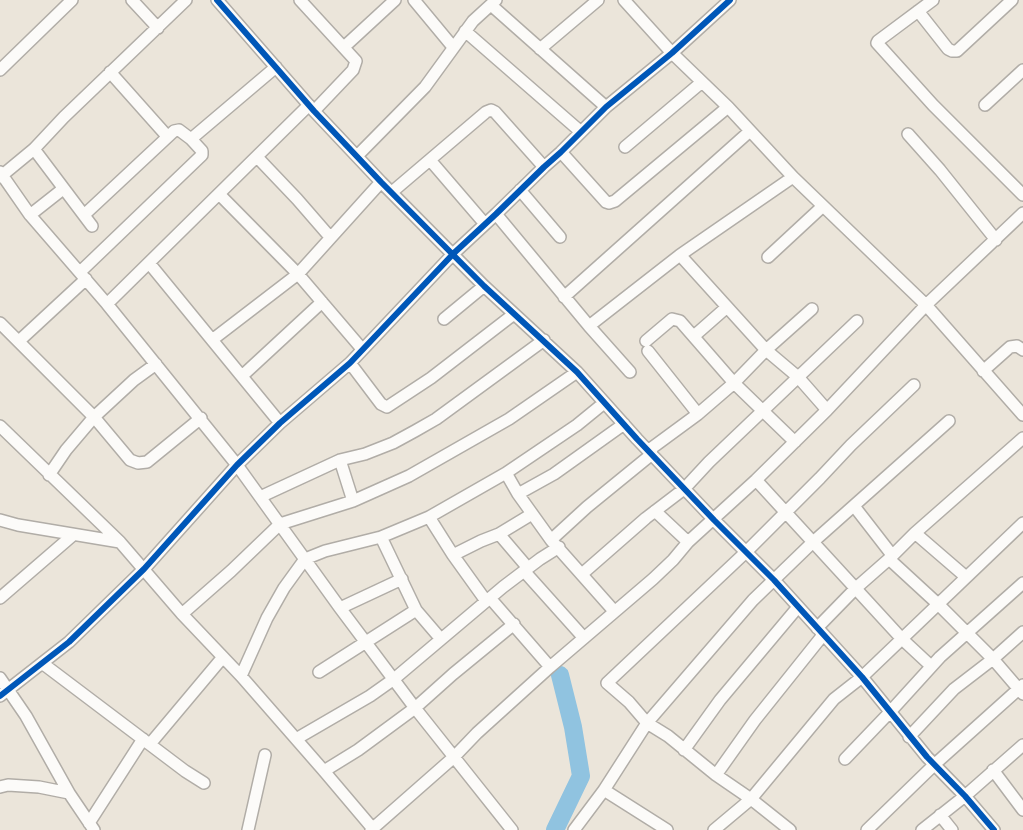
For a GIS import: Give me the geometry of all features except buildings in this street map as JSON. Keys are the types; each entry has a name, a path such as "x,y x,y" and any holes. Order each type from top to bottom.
{"street":[{"path":"0,70 72,0"},
{"path":"132,0 158,28"},
{"path":"186,0 110,72 34,149 1,175 30,215 83,275 201,418 415,708 512,830"},
{"path":"217,0 312,108 381,182 454,253 484,286 577,372 714,520 774,580 862,677 910,737 994,830"},
{"path":"107,304 257,157 312,108 356,65 356,61 344,47 300,0"},
{"path":"344,47 395,0"},
{"path":"414,0 453,47"},
{"path":"540,49 598,0"},
{"path":"624,0 672,53 728,107 793,177 926,305 1023,415"},
{"path":"4,693 69,642 144,569 237,465 280,423 350,363 454,253 606,108 672,53 730,0"},
{"path":"933,0 877,43 933,105 1023,196"},
{"path":"918,11 948,49 957,51 1012,0"},
{"path":"357,156 425,87 473,21 494,2 540,49 606,108"},
{"path":"466,31 581,132"},
{"path":"191,139 276,67"},
{"path":"985,105 1023,70"},
{"path":"110,72 167,136"},
{"path":"625,147 702,82"},
{"path":"561,152 606,202 610,203 615,201 728,107"},
{"path":"392,192 486,112 491,110 495,112 544,167"},
{"path":"19,341 202,155 202,151 191,139 176,129 84,215"},
{"path":"564,297 750,131"},
{"path":"908,134 940,170 996,240"},
{"path":"34,149 92,226"},
{"path":"257,157 298,199 330,238"},
{"path":"430,160 485,224"},
{"path":"589,326 680,255 793,177"},
{"path":"212,340 298,274 381,182"},
{"path":"30,215 64,189"},
{"path":"520,190 560,237"},
{"path":"219,194 298,274 362,350"},
{"path":"768,257 823,206"},
{"path":"496,214 564,297 630,372"},
{"path":"0,426 120,542 182,614 241,676 324,771 372,830 454,757 476,733 653,579 688,542 714,520 828,410 926,305 1023,214"},
{"path":"680,255 766,350 798,378 828,410"},
{"path":"149,264 280,423"},
{"path":"444,319 484,286"},
{"path":"242,376 322,302"},
{"path":"694,336 727,307"},
{"path":"296,739 370,696 394,679 440,638 526,570 555,544 587,507 734,383 766,350 812,309"},
{"path":"350,363 381,404 387,407 431,378 514,314"},
{"path":"698,414 647,346 672,319 680,321 734,383 795,442"},
{"path":"582,574 684,488 856,322"},
{"path":"0,323 94,417 130,460 138,463 147,462 201,418"},
{"path":"260,497 340,460 365,454 393,443 436,419 544,340"},
{"path":"983,371 1010,348 1017,346 1023,350"},
{"path":"50,475 66,450 94,417 134,380 156,364"},
{"path":"182,614 280,524 353,501 409,476 509,420 577,372"},
{"path":"790,830 751,799 716,775 668,736 648,723 607,683 746,552 851,445 914,385"},
{"path":"241,676 267,618 284,588 305,559 326,551 381,538 429,517 506,472 577,425 604,403"},
{"path":"580,828 648,723 753,600 813,542 949,421"},
{"path":"518,494 554,474 624,424"},
{"path":"716,775 820,631 856,588 914,533 1023,438"},
{"path":"340,460 353,501"},
{"path":"506,472 518,494 555,544 614,611"},
{"path":"756,480 902,639 931,666"},
{"path":"854,506 890,557 1022,689 935,764 867,830"},
{"path":"655,511 688,542"},
{"path":"452,555 499,534 532,514"},
{"path":"429,517 452,555 488,599 514,624 550,667"},
{"path":"0,520 18,525 120,542"},
{"path":"714,830 751,799 834,699 862,677 1023,523"},
{"path":"914,533 966,577"},
{"path":"499,534 526,570 584,638"},
{"path":"0,598 73,535"},
{"path":"381,538 416,610 440,638"},
{"path":"340,608 402,579"},
{"path":"845,758 931,666 1023,583"},
{"path":"684,750 720,700 798,607"},
{"path":"319,672 416,610"},
{"path":"324,771 358,750 415,708 514,624"},
{"path":"910,737 954,689 993,659 1023,632"},
{"path":"0,678 4,693 26,716 69,793 91,826 147,741 223,657"},
{"path":"42,663 185,771 204,783"},
{"path":"922,830 1022,748"},
{"path":"248,830 265,755"},
{"path":"993,770 1023,810"},
{"path":"0,787 8,785 39,787 69,793"},
{"path":"604,790 668,830"},
{"path":"940,815 952,830"}],"waterway":[{"path":"555,830 581,776 573,727 560,675"}],"cycle path":[{"path":"217,0 314,111 381,182 484,286 577,372 637,439 774,580 862,677 927,757 965,796 994,830"},
{"path":"0,696 69,642 144,569 237,465 280,423 350,363 454,253 606,107 672,53 730,0"}]}
